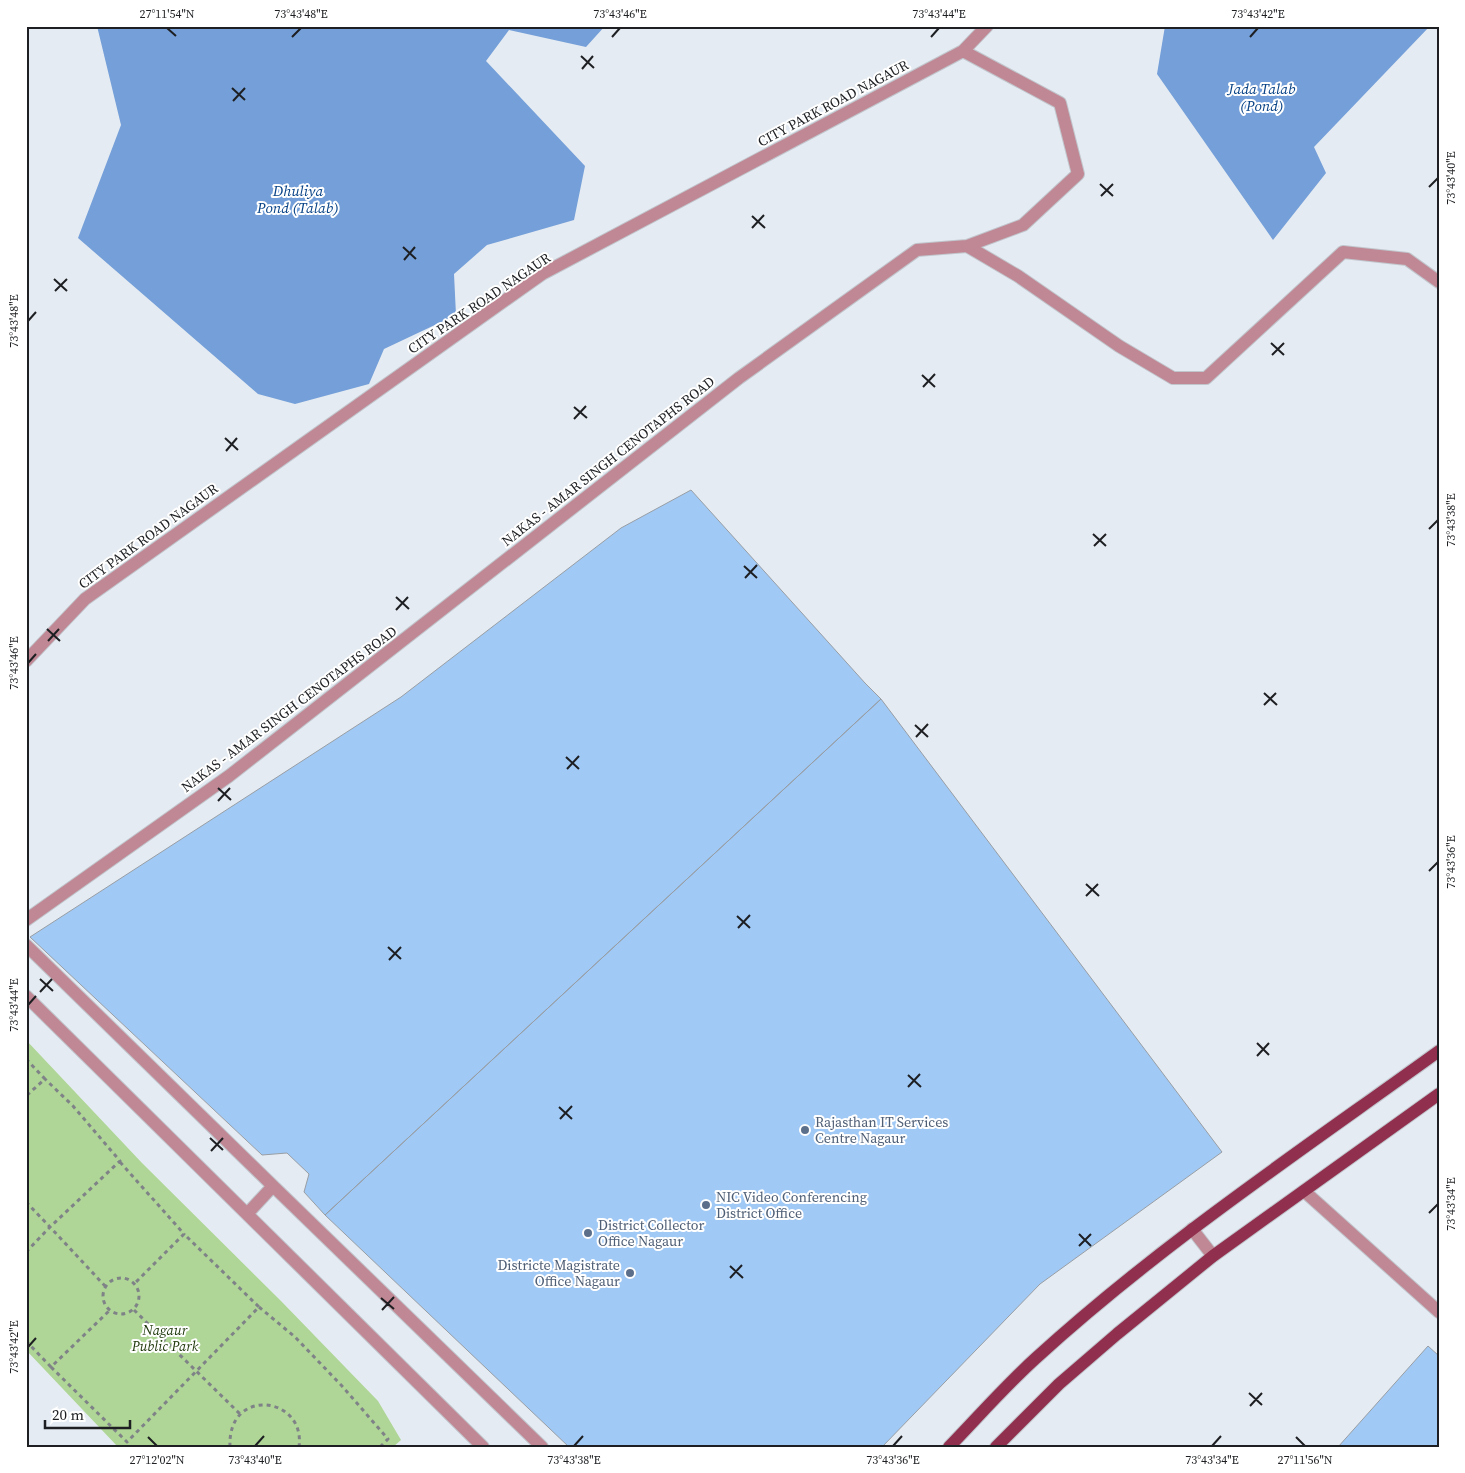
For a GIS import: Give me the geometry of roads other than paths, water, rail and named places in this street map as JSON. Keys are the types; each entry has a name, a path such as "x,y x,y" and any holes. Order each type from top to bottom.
{"main road":[{"path":"949,1447 1035,1359 1192,1229 1439,1051"},
{"path":"1002,1445 1059,1384 1117,1334 1214,1256 1439,1094"}],"street":[{"name":"CITY PARK ROAD NAGAUR","path":"26,661 85,599 542,274 963,51 987,26"},
{"name":"NAKAS - AMAR SINGH CENOTAPHS ROAD","path":"26,920 229,776 739,378 917,250 967,246 1023,225 1078,174 1060,103 963,51"},
{"path":"967,246 1018,276 1119,346 1173,378 1206,378 1344,252 1407,259 1439,282"},
{"path":"26,945 542,1447"},
{"path":"26,996 483,1447"},
{"path":"246,1214 273,1186"},
{"path":"1304,1191 1439,1312"},
{"path":"1192,1229 1214,1256"}],"water":[{"name":"Dhuliya Pond (Talab)","path":"97,26 605,26 586,47 509,30 486,61 585,166 574,220 487,245 454,274 456,315 384,349 369,384 295,404 258,394 78,238 121,125"},
{"name":"Jada Talab (Pond)","path":"1165,26 1430,26 1314,147 1326,173 1273,240 1157,74"}],"place":[{"name":"Rajasthan IT Services Centre Nagaur","path":"805,1130"},
{"name":"NIC Video Conferencing District Office","path":"706,1205"},
{"name":"District Collector Office Nagaur","path":"588,1233"},
{"name":"Districte Magistrate Office Nagaur","path":"630,1273"}],"park label":[{"name":"Nagaur Public Park","path":"165,1338"}]}
